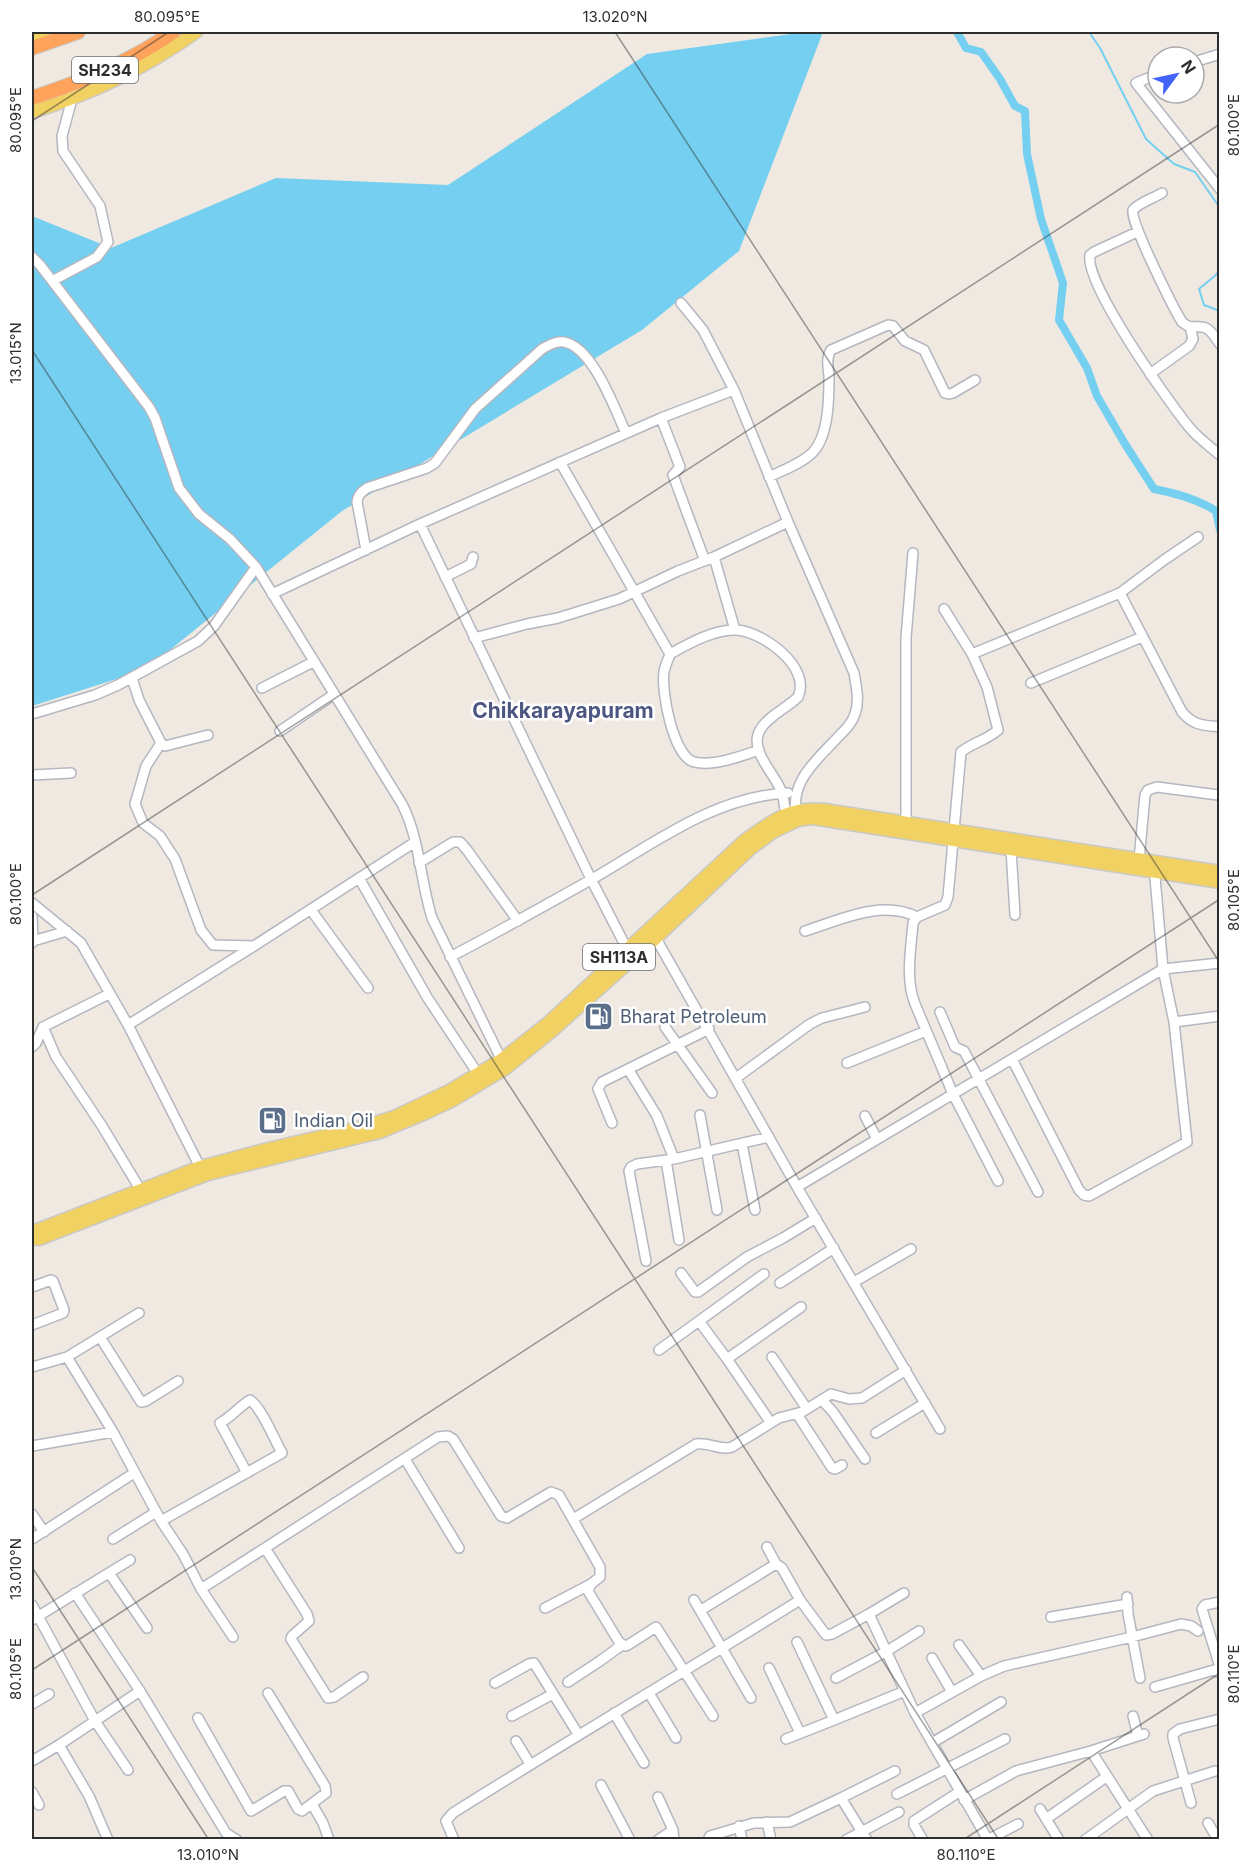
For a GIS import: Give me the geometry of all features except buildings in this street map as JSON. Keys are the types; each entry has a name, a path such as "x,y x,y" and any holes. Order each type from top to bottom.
{"highway":[{"name":"SH234","path":"32,48 78,32"},
{"name":"SH234","path":"32,98 104,71 173,32"}],"main road":[{"path":"32,35 43,32"},
{"path":"32,112 72,99 132,73 196,32"},
{"path":"792,817 810,809 906,828 1139,860 1154,867 1220,882"},
{"name":"SH113A","path":"32,1232 142,1194 227,1159 375,1123 425,1104 478,1074 503,1064 553,1030 744,842 768,824 792,817"},
{"path":"953,835 1011,849 1154,867 1220,872"},
{"name":"SH113A","path":"202,1171 380,1132 428,1112 478,1086 627,949 652,934"},
{"name":"SH113A","path":"32,1238 39,1239 142,1194"}],"street":[{"path":"1146,79 1136,83 1146,96"},
{"path":"52,281 97,257 108,242 100,206 63,151 62,136 72,99"},
{"path":"1153,105 1220,189"},
{"path":"1162,193 1132,211 1137,232 1182,322 1190,327 1209,329 1220,344"},
{"path":"1137,232 1094,252 1090,255 1089,266 1131,346 1150,374 1190,428 1220,455"},
{"path":"32,257 149,407 155,418 179,488 199,514 230,539 256,567 402,804 410,820 416,842 425,897 432,918 503,1064"},
{"path":"681,303 703,330 734,390 788,522 854,673 858,693 856,712 851,724 807,770 795,793 792,817"},
{"path":"769,477 808,457 818,446 826,423 829,396 828,356 831,350 883,326 893,326 905,340 924,350 945,393 952,393 975,380"},
{"path":"1150,374 1189,346 1192,339 1190,327"},
{"path":"366,550 357,502 362,491 428,468 435,463 475,409 542,349 553,343 564,342 574,346 586,357 597,371 626,433"},
{"path":"272,594 420,524 560,462 661,418 734,390"},
{"path":"661,418 680,467 674,476 709,559 735,630"},
{"path":"560,462 670,654"},
{"path":"474,638 574,613 619,599 788,522"},
{"path":"420,524 627,949"},
{"path":"972,654 1120,593 1198,537"},
{"path":"906,828 906,638 913,553"},
{"path":"445,577 471,564 473,557"},
{"path":"32,714 95,695 185,650 204,636 218,620 256,567"},
{"path":"1120,593 1182,712 1196,724 1220,727"},
{"path":"944,609 972,654 987,687 998,730 967,747 961,753 948,897 945,905 917,917 913,923 909,981 911,993 953,1094 998,1181"},
{"path":"759,750 737,757 704,762 694,762 682,753 668,714 664,692 664,672 670,654 696,640 735,630 758,636 774,645 795,668 801,690 798,696 765,723 758,736 759,750 783,794 792,817"},
{"path":"1031,683 1142,637"},
{"path":"262,688 314,662"},
{"path":"132,678 139,700 161,743 165,746 174,745 208,735"},
{"path":"280,730 333,695"},
{"path":"161,743 146,766 135,804 143,823 160,836 175,859 201,930 213,945 254,946"},
{"path":"32,775 70,773"},
{"path":"1139,860 1145,795 1148,790 1157,787 1218,795"},
{"path":"450,957 518,921 697,817 738,802 795,793"},
{"path":"128,1025 416,842"},
{"path":"419,863 453,842 460,842 518,921"},
{"path":"1011,849 1015,915"},
{"path":"1012,1059 1079,1190 1084,1195 1089,1196 1187,1142 1174,1022 1163,969 1154,867"},
{"path":"359,878 427,997 478,1074"},
{"path":"32,903 81,943 128,1025 202,1171"},
{"path":"805,931 881,910 897,909 917,917"},
{"path":"311,910 368,988"},
{"path":"32,916 32,942 67,931"},
{"path":"652,934 797,1187 940,1429"},
{"path":"797,1187 1163,969 1220,963"},
{"path":"32,1047 43,1027 109,994"},
{"path":"735,1078 810,1024 822,1018 865,1007"},
{"path":"940,1012 955,1047 964,1051 1038,1192"},
{"path":"1174,1022 1220,1016"},
{"path":"43,1027 56,1057 102,1126 142,1194"},
{"path":"665,1027 712,1093"},
{"path":"612,1123 598,1089 602,1082 708,1029"},
{"path":"847,1063 926,1031"},
{"path":"628,1069 657,1116 670,1160 679,1240"},
{"path":"700,1115 717,1210"},
{"path":"865,1116 877,1139"},
{"path":"646,1261 629,1171 631,1167 636,1164 670,1160 770,1137"},
{"path":"742,1144 756,1210"},
{"path":"681,1273 695,1292 698,1292 747,1257 816,1218"},
{"path":"780,1283 834,1248"},
{"path":"854,1282 911,1249"},
{"path":"659,1350 764,1274"},
{"path":"32,1287 53,1281 64,1310 63,1313 32,1324"},
{"path":"728,1359 801,1307"},
{"path":"32,1367 67,1357 139,1313"},
{"path":"699,1321 771,1423"},
{"path":"100,1337 141,1402 178,1381"},
{"path":"67,1357 113,1431 134,1473 183,1554 201,1589 233,1637"},
{"path":"772,1357 807,1409"},
{"path":"573,1519 696,1444 725,1449 732,1447 779,1418 807,1409 831,1394 849,1399 862,1398 906,1370"},
{"path":"113,1539 247,1473 282,1453 252,1400 220,1423 247,1473"},
{"path":"822,1400 833,1412 865,1459"},
{"path":"876,1433 925,1403"},
{"path":"796,1414 832,1468 835,1469 842,1465"},
{"path":"32,1446 113,1431"},
{"path":"201,1589 438,1437 448,1436 453,1439 501,1516 507,1518 551,1492 559,1495 573,1519 600,1567 600,1577 545,1608"},
{"path":"405,1459 459,1548"},
{"path":"32,1539 134,1473"},
{"path":"32,1514 44,1532"},
{"path":"767,1547 800,1600 826,1635 832,1634 904,1593"},
{"path":"265,1548 307,1614 309,1621 291,1639 328,1698 334,1697 363,1677"},
{"path":"35,1618 129,1560"},
{"path":"701,1610 776,1564"},
{"path":"109,1573 147,1628"},
{"path":"591,1584 588,1591 590,1595 622,1645"},
{"path":"75,1593 140,1691 226,1833 237,1839"},
{"path":"694,1600 751,1698"},
{"path":"454,1839 446,1821 453,1813 578,1734 800,1600"},
{"path":"1051,1617 1127,1600 1140,1678"},
{"path":"1220,1602 1205,1605 1203,1609 1220,1667"},
{"path":"32,1605 35,1618 95,1720 128,1770"},
{"path":"868,1614 915,1713 988,1839 1018,1824"},
{"path":"915,1713 981,1676 1004,1666 1181,1624 1191,1626 1198,1631"},
{"path":"568,1682 622,1645 628,1645 656,1627 714,1716"},
{"path":"836,1678 919,1631"},
{"path":"797,1642 834,1720"},
{"path":"959,1645 981,1676"},
{"path":"932,1658 952,1692"},
{"path":"495,1683 532,1663 536,1665 578,1734"},
{"path":"769,1668 800,1733"},
{"path":"1155,1687 1214,1670 1220,1674"},
{"path":"32,1761 59,1746 140,1691"},
{"path":"786,1739 905,1691"},
{"path":"198,1718 251,1811 288,1791 298,1809 302,1811 326,1793 325,1786 268,1693"},
{"path":"649,1693 676,1738"},
{"path":"32,1704 49,1694"},
{"path":"512,1716 553,1694"},
{"path":"932,1743 1001,1702"},
{"path":"614,1713 644,1764"},
{"path":"923,1839 914,1821 962,1796 1016,1771 1141,1735 1133,1716"},
{"path":"1191,1803 1173,1734 1180,1729 1220,1719"},
{"path":"897,1794 1005,1739"},
{"path":"516,1741 530,1764"},
{"path":"59,1746 90,1796 108,1839"},
{"path":"1091,1751 1127,1810 1148,1839"},
{"path":"708,1839 710,1836 739,1826 790,1822 895,1771"},
{"path":"1085,1839 1153,1791 1215,1772"},
{"path":"1046,1819 1106,1777"},
{"path":"601,1785 630,1839"},
{"path":"32,1792 39,1805"},
{"path":"658,1797 674,1835 658,1839"},
{"path":"841,1798 865,1836"},
{"path":"312,1804 329,1839"},
{"path":"1040,1809 1059,1839"},
{"path":"846,1839 865,1836 899,1812"},
{"path":"767,1822 771,1839"},
{"path":"1208,1823 1218,1839"},
{"path":"739,1826 742,1839"}],"water":[{"path":"806,32 823,32 739,251 642,330 342,511 145,670 32,706 32,216 111,248 276,178 448,185 647,54"}],"waterway":[{"path":"957,32 966,48 981,52 1015,106 1025,111 1027,154 1041,219 1063,283 1059,320 1087,368 1097,396 1154,489 1186,497 1216,511 1220,530"},
{"path":"1089,32 1100,48 1146,139 1174,164 1195,172 1220,208"},
{"path":"1220,267 1217,274 1199,289 1204,305 1220,311"}],"place":[{"name":"Bharat Petroleum","path":"599,1017"},
{"name":"Indian Oil","path":"273,1121"}],"district":[{"name":"Chikkarayapuram","path":"563,711"}]}
